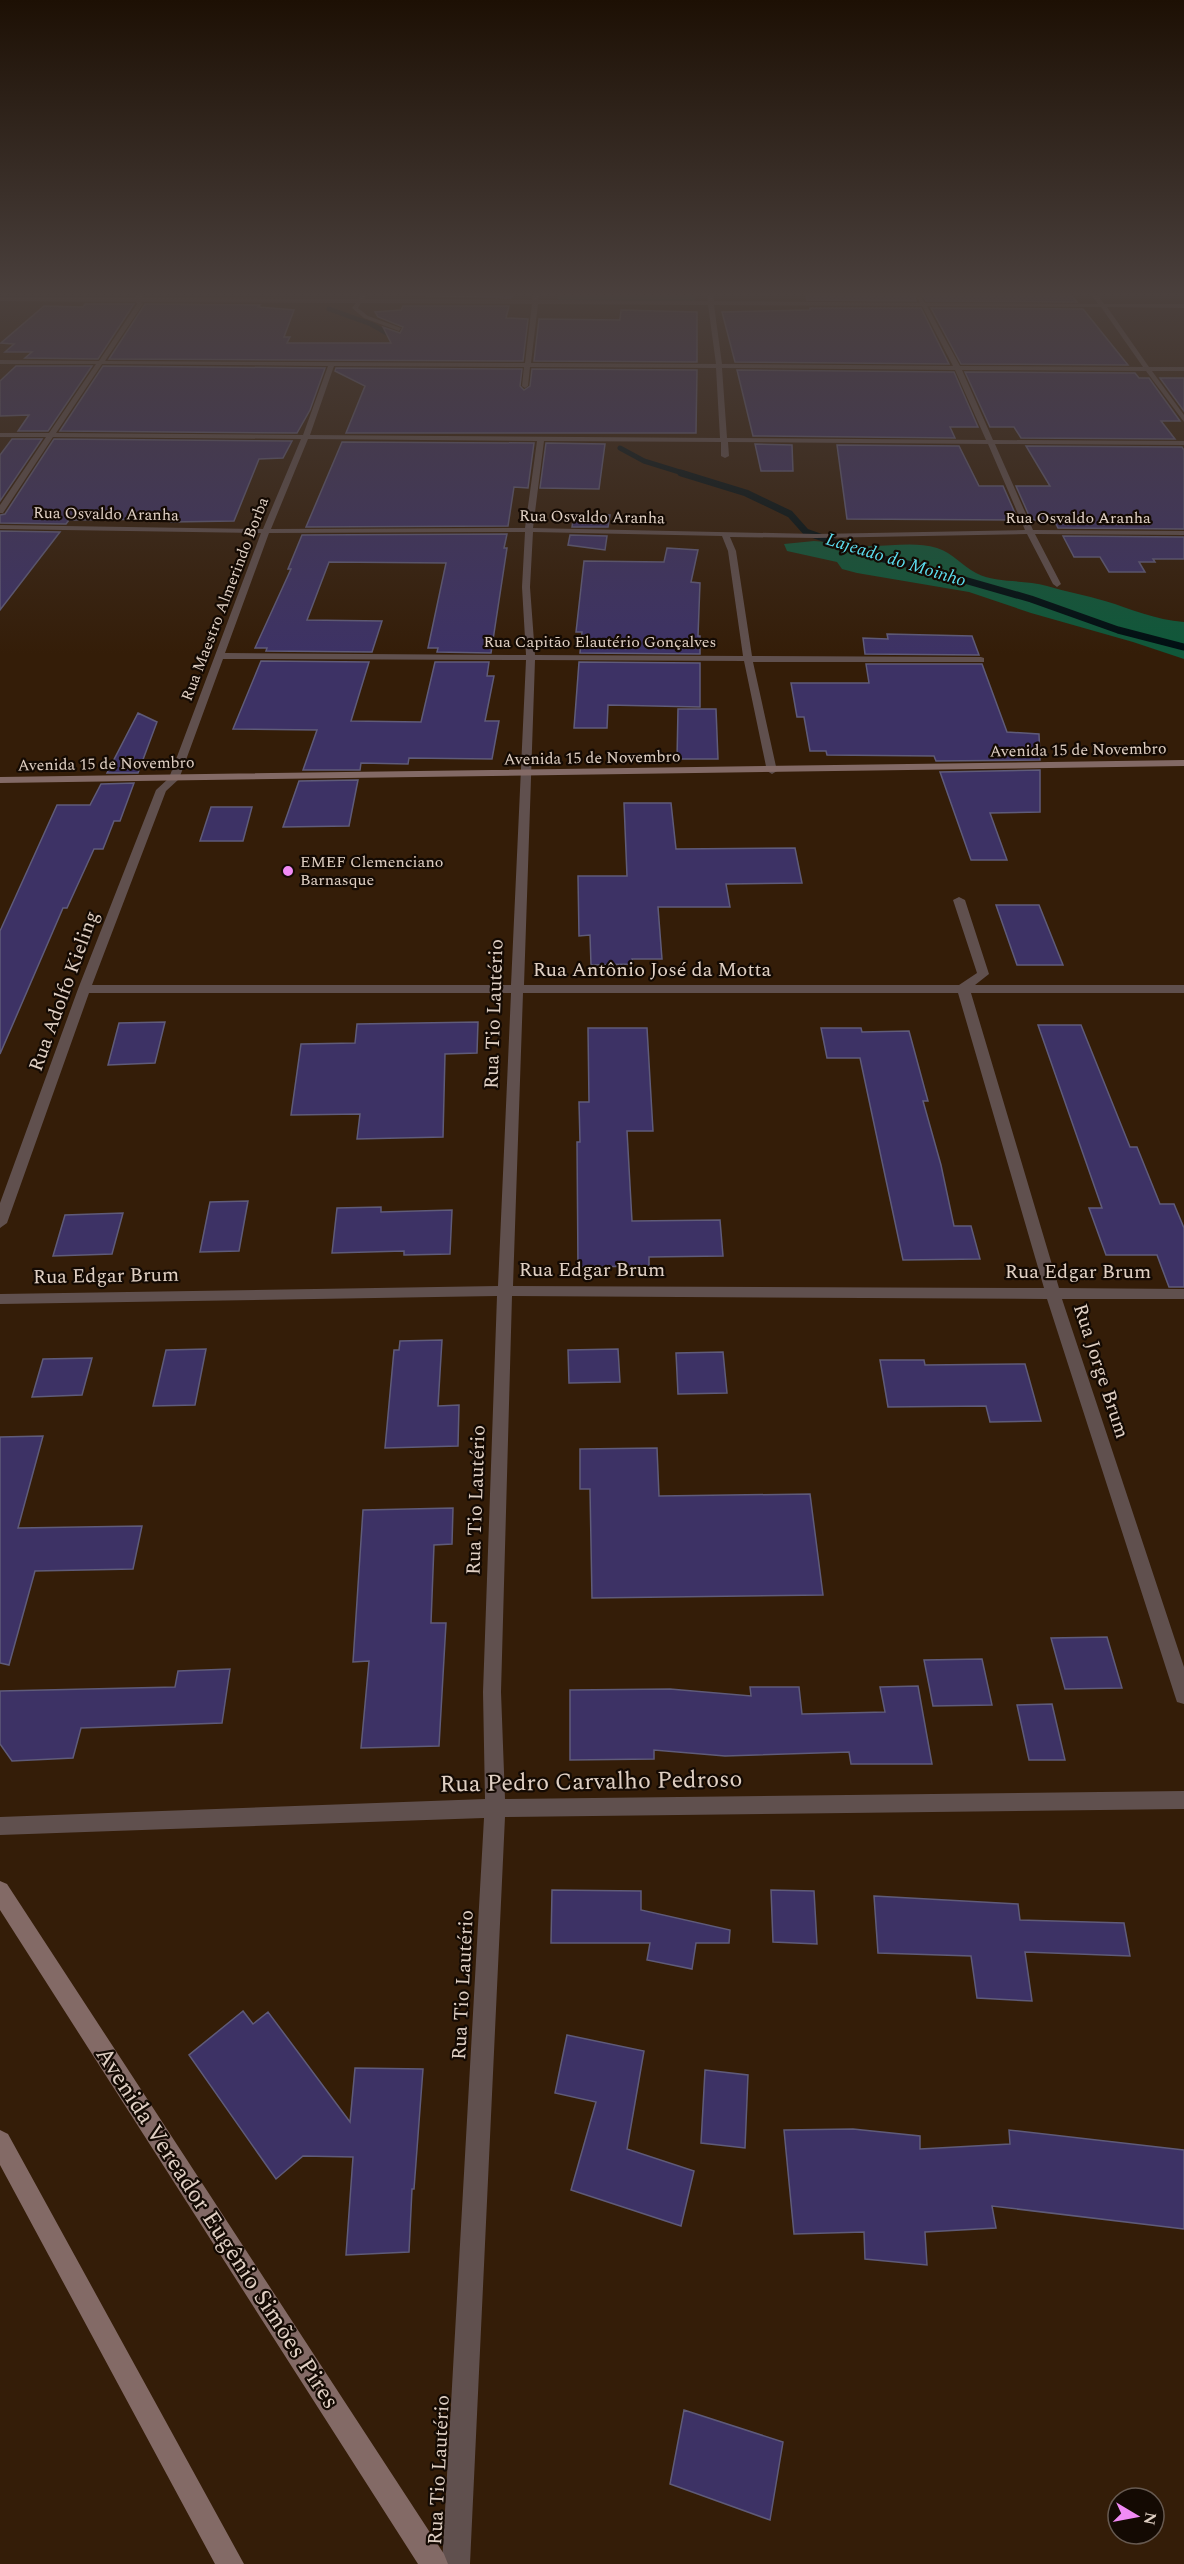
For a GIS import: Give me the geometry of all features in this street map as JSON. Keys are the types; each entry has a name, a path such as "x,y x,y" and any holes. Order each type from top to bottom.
{"street":[{"path":"0,511 65,415"},
{"name":"Rua Maestro Almerindo Borba","path":"174,779 266,531 314,415"},
{"path":"723,415 725,456"},
{"path":"979,415 1030,532 1057,584"},
{"path":"0,435 1184,442"},
{"name":"Rua Tio Lautério","path":"456,2564 495,1808 492,1692 516,990 531,656 526,587 529,530 541,438"},
{"name":"Rua Osvaldo Aranha","path":"0,527 266,531 529,530 816,536 1030,532 1184,533"},
{"path":"725,534 732,551 748,658 772,771"},
{"name":"Rua Capitão Elautério Gonçalves","path":"219,656 981,660"},
{"name":"Avenida 15 de Novembro","path":"0,780 1184,764"},
{"name":"Rua Adolfo Kieling","path":"0,1223 84,989 161,790 174,779"},
{"path":"959,900 983,974 963,988"},
{"name":"Rua Jorge Brum","path":"963,988 1053,1293 1184,1696"},
{"name":"Rua Antônio José da Motta","path":"84,989 1184,989"},
{"name":"Rua Edgar Brum","path":"0,1299 505,1291 1184,1294"},
{"name":"Rua Pedro Carvalho Pedroso","path":"0,1826 495,1808 1184,1800"},
{"name":"Avenida Vereador Eugênio Simões Pires","path":"0,1891 434,2564"},
{"path":"0,2142 230,2564"}],"green space":[{"path":"814,541 865,546 928,546 948,553 971,570 984,576 1038,584 1098,599 1153,617 1184,622 1184,659 969,592 842,569 837,562 787,551 784,544"}],"building":[{"path":"0,415 59,415 48,431 18,431 29,415"},
{"path":"71,415 307,415 297,433 60,431"},
{"path":"353,415 696,415 696,433 346,433"},
{"path":"748,415 973,415 978,427 950,427 955,438 753,436"},
{"path":"984,415 1175,415 1180,421 1161,421 1175,439 1021,438 1014,427 990,427"},
{"path":"12,439 42,439 0,501 0,455"},
{"path":"54,439 292,441 283,458 259,459 234,521 171,522 172,519 69,520 66,524 0,523 0,515 5,514"},
{"path":"342,442 534,443 528,488 514,487 508,526 306,527"},
{"path":"546,443 605,444 599,489 540,488"},
{"path":"755,444 792,445 793,471 761,471"},
{"path":"837,445 959,446 979,486 1003,486 1018,520 847,519"},
{"path":"1026,446 1182,447 1184,450 1184,529 1058,528 1054,520 1031,520 1016,486 1050,486"},
{"path":"574,514 610,515 608,527 572,527"},
{"path":"0,531 60,532 0,610"},
{"path":"507,534 504,548 507,548 491,653 437,652 438,648 428,648 446,563 329,562 307,620 382,621 372,652 266,651 267,648 255,648 291,569 288,569 302,535"},
{"path":"570,535 607,536 605,550 568,545"},
{"path":"1063,536 1184,537 1184,559 1153,559 1155,562 1139,562 1145,572 1109,572 1100,557 1074,557"},
{"path":"667,548 698,550 691,582 700,583 698,636 700,636 700,654 580,653 582,632 576,632 584,561 664,562"},
{"path":"887,634 972,636 979,655 865,654 863,638 888,639"},
{"path":"261,661 369,662 351,721 421,722 435,662 489,662 487,676 494,676 485,721 499,721 492,759 409,758 408,764 361,763 360,770 303,770 317,730 233,729"},
{"path":"579,662 700,663 700,707 608,705 607,728 574,728"},
{"path":"866,664 982,664 1007,732 1039,734 1040,760 936,761 934,756 827,755 826,751 810,751 804,717 797,717 791,683 869,683"},
{"path":"678,709 716,709 718,759 677,759"},
{"path":"138,713 157,722 138,773 107,773"},
{"path":"1040,770 1040,812 990,813 1007,860 971,860 940,772"},
{"path":"358,780 349,826 283,827 299,781"},
{"path":"134,783 120,821 114,821 103,849 94,849 67,908 63,908 0,1054 0,931 57,805 90,805 101,784"},
{"path":"624,803 671,803 676,849 795,848 802,883 726,884 730,907 658,907 662,959 632,959 633,964 591,965 590,935 579,936 578,876 627,876"},
{"path":"211,807 252,807 243,841 200,841"},
{"path":"996,905 1039,905 1063,965 1017,965"},
{"path":"165,1022 155,1063 108,1065 119,1023"},
{"path":"478,1022 477,1053 445,1054 443,1137 357,1139 360,1114 291,1115 301,1044 355,1043 357,1024"},
{"path":"1038,1025 1081,1025 1130,1147 1137,1147 1160,1204 1174,1204 1184,1228 1184,1287 1169,1287 1157,1255 1106,1255 1089,1208 1102,1208"},
{"path":"588,1028 647,1028 653,1131 627,1131 632,1221 720,1220 723,1256 649,1257 649,1266 578,1267 577,1142 580,1142 579,1102 589,1102"},
{"path":"821,1028 861,1028 862,1032 909,1031 928,1101 923,1101 941,1165 954,1226 971,1226 980,1259 903,1260 860,1058 827,1058"},
{"path":"248,1201 239,1251 200,1252 210,1202"},
{"path":"381,1207 381,1212 452,1210 450,1254 404,1255 404,1251 332,1253 337,1208"},
{"path":"123,1213 112,1254 53,1256 65,1215"},
{"path":"442,1340 438,1406 459,1405 458,1446 385,1448 394,1350 399,1350 400,1341"},
{"path":"206,1349 195,1405 153,1406 166,1350"},
{"path":"618,1349 620,1382 569,1383 568,1350"},
{"path":"723,1352 727,1393 678,1394 676,1353"},
{"path":"92,1358 82,1395 32,1397 43,1359"},
{"path":"880,1360 924,1360 925,1365 1025,1364 1041,1421 990,1422 986,1406 888,1407"},
{"path":"43,1436 18,1528 142,1526 133,1569 35,1571 9,1665 0,1663 0,1437"},
{"path":"657,1448 659,1496 810,1494 823,1595 592,1598 590,1489 580,1489 580,1449"},
{"path":"453,1508 452,1544 434,1545 431,1623 446,1623 439,1746 361,1748 369,1661 353,1662 363,1510"},
{"path":"1107,1637 1122,1688 1065,1689 1051,1638"},
{"path":"982,1659 992,1705 933,1706 924,1660"},
{"path":"230,1669 222,1723 81,1728 73,1758 12,1761 0,1744 0,1691 175,1687 178,1671"},
{"path":"918,1686 932,1764 851,1764 849,1752 725,1756 654,1750 654,1759 570,1760 570,1690 670,1689 751,1696 750,1687 799,1687 802,1714 885,1712 880,1687"},
{"path":"1052,1704 1065,1760 1029,1760 1017,1705"},
{"path":"552,1890 641,1891 641,1910 730,1930 729,1943 696,1943 692,1969 647,1960 650,1943 551,1943"},
{"path":"771,1890 814,1891 817,1944 773,1942"},
{"path":"874,1896 1018,1904 1020,1920 1124,1923 1130,1956 1025,1952 1032,2001 977,1998 971,1956 878,1953"},
{"path":"243,2011 253,2024 268,2012 350,2122 355,2068 423,2069 414,2189 412,2189 409,2252 346,2255 353,2157 303,2156 276,2179 189,2055"},
{"path":"567,2035 644,2051 627,2149 694,2171 681,2226 571,2190 596,2102 555,2093"},
{"path":"705,2070 748,2075 745,2148 701,2143"},
{"path":"853,2129 920,2136 920,2149 1010,2144 1009,2130 1184,2150 1184,2229 992,2206 996,2228 925,2232 927,2265 865,2259 864,2232 794,2234 784,2130"},
{"path":"684,2410 783,2442 770,2520 670,2484"}],"waterway":[{"name":"Lajeado do Moinho","path":"620,448 644,461 686,474"},
{"name":"Lajeado do Moinho","path":"681,473 746,493 790,514 806,532 879,558 912,565 1031,599 1118,630 1184,647"}],"place":[{"name":"EMEF Clemenciano Barnasque","path":"288,871"}]}
